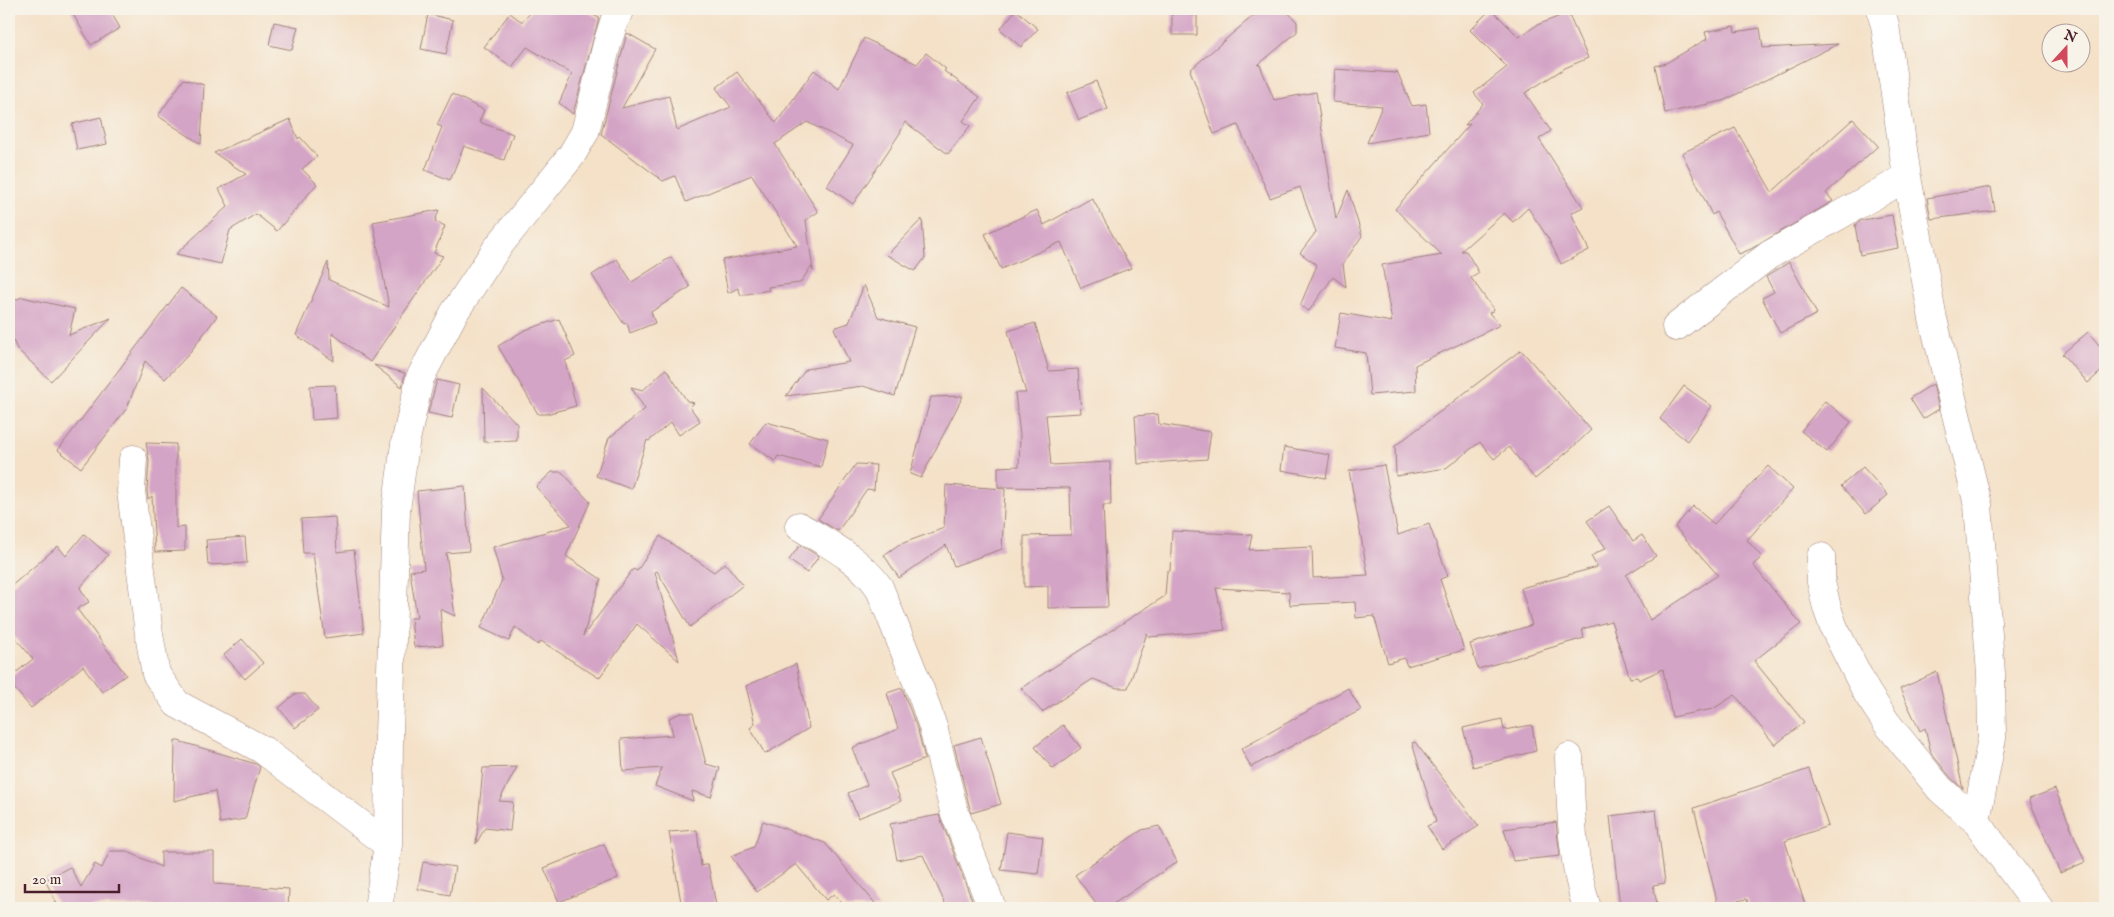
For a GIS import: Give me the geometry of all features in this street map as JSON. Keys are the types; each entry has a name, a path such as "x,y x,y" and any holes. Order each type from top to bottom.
{"street":[{"path":"378,908 388,845 388,736 396,510 405,444 420,378 454,312 498,248 571,156 584,132 607,44 615,19 622,9"},
{"path":"1880,9 1886,25 1907,177 1933,319 1978,505 1991,674 1992,738 1976,821"},
{"path":"1676,327 1769,255 1907,177"},
{"path":"133,459 131,491 149,634 156,674 177,704 263,750 388,845"},
{"path":"799,526 848,556 870,574 879,587 921,692 933,727 954,811 992,908"},
{"path":"1821,558 1821,582 1827,608 1834,628 1868,694 1886,722 1940,789 1976,821 2039,908"},
{"path":"1570,757 1574,851 1580,887 1587,908"}],"building":[{"path":"70,9 109,9 120,28 91,45"},
{"path":"534,9 582,9 599,18 573,114 559,103 572,74 527,47 512,67 484,47 510,13 522,22"},
{"path":"1172,9 1197,9 1197,35 1172,35"},
{"path":"1261,9 1285,9 1297,22 1297,32 1258,65 1260,65 1274,100 1316,92 1336,219 1348,190 1362,236 1343,264 1346,287 1333,277 1309,311 1300,306 1317,265 1300,253 1316,232 1300,187 1270,198 1238,125 1214,134 1190,70"},
{"path":"1491,9 1519,37 1537,25 1568,13 1588,58 1565,68 1525,93 1551,131 1539,139 1583,207 1571,213 1589,250 1561,264 1548,238 1528,208 1513,222 1504,213 1461,251 1466,251 1479,273 1471,278 1494,310 1489,313 1500,325 1415,365 1416,391 1370,395 1366,353 1335,348 1341,313 1392,322 1382,265 1442,255 1395,209 1470,124 1465,125 1483,104 1474,93 1507,67 1470,30"},
{"path":"1016,10 1038,29 1021,47 1000,29"},
{"path":"428,14 453,20 446,54 421,49"},
{"path":"274,22 298,27 292,50 269,45"},
{"path":"1734,26 1735,32 1760,28 1763,48 1838,44 1723,101 1665,113 1655,66 1666,63 1707,39 1705,32"},
{"path":"627,33 655,49 622,108 669,96 677,130 731,107 716,88 737,72 776,123 814,70 839,89 864,38 917,64 926,53 946,69 944,71 980,97 963,121 970,126 948,154 905,122 900,133 853,204 827,186 853,145 807,122 775,144 818,212 806,220 813,271 811,267 800,283 768,287 769,290 741,295 738,288 728,293 722,260 797,246 752,175 686,202 675,176 663,181 601,134"},
{"path":"1335,69 1396,73 1397,71 1412,106 1426,104 1429,132 1367,143 1382,106 1333,102"},
{"path":"184,79 204,85 201,144 158,116"},
{"path":"1096,81 1108,109 1079,120 1067,93"},
{"path":"452,94 484,110 479,122 513,134 504,160 464,146 450,180 425,170 442,127 437,125"},
{"path":"101,117 107,144 77,150 72,124"},
{"path":"290,119 298,139 300,137 317,156 302,169 317,184 277,231 256,214 230,230 221,264 176,254 228,206 219,189 246,174 214,153"},
{"path":"1853,119 1878,146 1826,193 1833,201 1751,249 1739,254 1716,212 1712,215 1682,153 1735,128 1772,192"},
{"path":"1991,187 1995,211 1931,219 1927,198"},
{"path":"1092,198 1131,268 1081,288 1061,242 1001,269 985,234 1037,210 1044,225"},
{"path":"439,210 435,221 445,226 434,253 443,256 370,362 332,333 334,361 296,335 328,262 329,280 389,307 373,222"},
{"path":"1892,215 1898,248 1860,255 1855,225 1862,220"},
{"path":"922,219 925,258 915,271 887,255"},
{"path":"671,257 690,287 651,312 655,323 630,333 627,323 624,324 592,275 617,259 632,282"},
{"path":"1789,262 1817,314 1780,333 1762,298 1774,292 1766,277"},
{"path":"864,285 878,317 915,327 895,396 863,386 786,396 806,369 849,362 834,328 849,323"},
{"path":"181,288 217,316 188,355 165,379 145,361 127,408 81,468 58,450"},
{"path":"22,297 75,309 69,335 111,318 51,381 17,349 9,331 9,303"},
{"path":"559,319 575,356 565,361 576,406 546,414 538,414 498,346 525,330"},
{"path":"1035,323 1049,371 1078,369 1081,413 1046,415 1051,465 1110,462 1111,505 1103,505 1108,607 1048,608 1048,586 1024,587 1024,536 1071,535 1070,488 998,487 998,467 1019,466 1020,435 1015,393 1026,393 1008,331"},
{"path":"2088,332 2105,352 2105,368 2088,383 2062,354"},
{"path":"1521,350 1591,430 1535,479 1509,447 1494,459 1480,442 1446,468 1396,476 1395,446"},
{"path":"374,365 405,373 402,387"},
{"path":"666,369 687,401 694,403 690,407 700,421 679,435 671,422 649,441 647,440 631,489 596,476 609,438 645,409 631,387 643,390"},
{"path":"437,380 459,385 452,418 428,413"},
{"path":"1933,384 1939,409 1923,419 1910,398"},
{"path":"335,385 337,418 312,420 310,386"},
{"path":"1684,386 1712,406 1687,441 1660,419"},
{"path":"483,388 517,424 517,441 484,442"},
{"path":"963,396 921,478 910,474 931,397"},
{"path":"1825,401 1851,422 1827,452 1801,431"},
{"path":"1158,414 1159,424 1211,432 1207,459 1138,464 1135,416"},
{"path":"766,422 828,439 821,467 778,456 775,461 750,444"},
{"path":"146,443 176,444 176,528 185,527 185,551 155,552 152,496 148,499 147,491 149,460"},
{"path":"1284,447 1330,455 1326,478 1281,470"},
{"path":"856,464 876,465 874,490 867,489 838,531 818,519"},
{"path":"1384,465 1398,535 1429,524 1448,576 1440,579 1464,650 1407,666 1404,658 1388,663 1374,616 1356,618 1355,602 1290,605 1289,592 1216,588 1225,630 1149,637 1147,633 1128,688 1117,688 1093,679 1042,712 1021,688 1165,596 1167,571 1170,571 1172,531 1252,535 1249,550 1312,547 1313,578 1368,575 1349,471"},
{"path":"1768,466 1793,489 1747,540 1762,557 1753,565 1801,624 1754,661 1804,722 1775,745 1735,695 1713,709 1672,717 1663,669 1639,680 1637,677 1630,678 1611,621 1582,629 1584,638 1478,669 1470,644 1532,625 1521,588 1597,567 1591,556 1606,548 1587,521 1609,506 1633,541 1642,535 1656,556 1626,575 1650,620 1718,575 1675,527 1693,506 1714,524"},
{"path":"1863,467 1888,495 1866,514 1841,486"},
{"path":"552,472 562,472 590,502 566,556 601,579 583,636 633,569 637,571 660,536 714,572 725,563 743,585 690,627 657,571 655,572 679,661 637,624 599,678 541,641 538,645 515,627 509,641 481,628 502,580 493,547 571,525 536,487"},
{"path":"946,485 1005,489 1002,549 954,566 946,545 899,578 884,555 898,545 944,528"},
{"path":"465,486 469,551 446,553 455,616 440,609 443,645 414,647 411,618 417,618 410,571 424,569 417,491"},
{"path":"335,517 337,552 354,550 364,633 325,638 313,553 303,553 301,519"},
{"path":"84,534 108,555 80,588 89,602 77,609 126,675 102,692 83,666 31,708 9,682 9,678 33,659 9,630 9,588 58,546 66,556"},
{"path":"245,537 247,563 208,565 206,540"},
{"path":"800,545 819,556 807,573 789,560"},
{"path":"242,639 263,663 245,679 224,655"},
{"path":"796,664 809,728 765,754 750,728 755,724 746,686"},
{"path":"1937,672 1963,789 1951,778 1931,753 1925,728 1920,731 1900,689"},
{"path":"902,688 918,731 925,759 890,773 901,801 858,818 848,793 867,785 852,748 898,729 887,693"},
{"path":"1348,688 1361,710 1251,767 1241,749"},
{"path":"295,694 305,694 318,710 295,728 279,708"},
{"path":"681,713 693,713 706,764 720,768 711,797 692,791 693,801 655,786 662,768 623,771 621,739 673,735 669,718"},
{"path":"1502,719 1504,730 1532,725 1536,751 1473,767 1463,728"},
{"path":"1063,725 1081,748 1053,769 1035,747"},
{"path":"981,737 1001,804 971,813 954,745"},
{"path":"175,740 256,764 260,767 245,819 220,823 215,791 174,801"},
{"path":"1415,742 1479,826 1442,849 1427,826 1436,822 1412,743"},
{"path":"517,767 499,801 513,802 510,831 485,828 476,844 483,768"},
{"path":"1809,769 1828,826 1785,841 1806,908 1748,908 1747,899 1718,905 1694,808"},
{"path":"2055,789 2085,862 2060,873 2029,799"},
{"path":"1656,810 1665,883 1653,885 1658,908 1620,908 1610,816"},
{"path":"939,815 973,903 962,908 947,908 923,855 897,860 890,824"},
{"path":"763,821 825,843 879,908 846,908 834,894 826,900 796,864 757,892 731,856 754,847"},
{"path":"1556,822 1560,856 1513,861 1504,829"},
{"path":"1159,826 1177,862 1107,908 1099,908 1075,875 1142,830"},
{"path":"697,830 701,866 708,864 716,905 682,908 669,832"},
{"path":"1007,832 1043,837 1038,874 1001,870"},
{"path":"604,844 618,878 559,902 544,868"},
{"path":"110,851 126,851 161,867 161,852 214,852 214,884 289,889 288,908 90,906 91,908 59,908 45,880 70,867 81,887 95,864 102,868"},
{"path":"423,862 455,867 450,895 418,889"}]}
